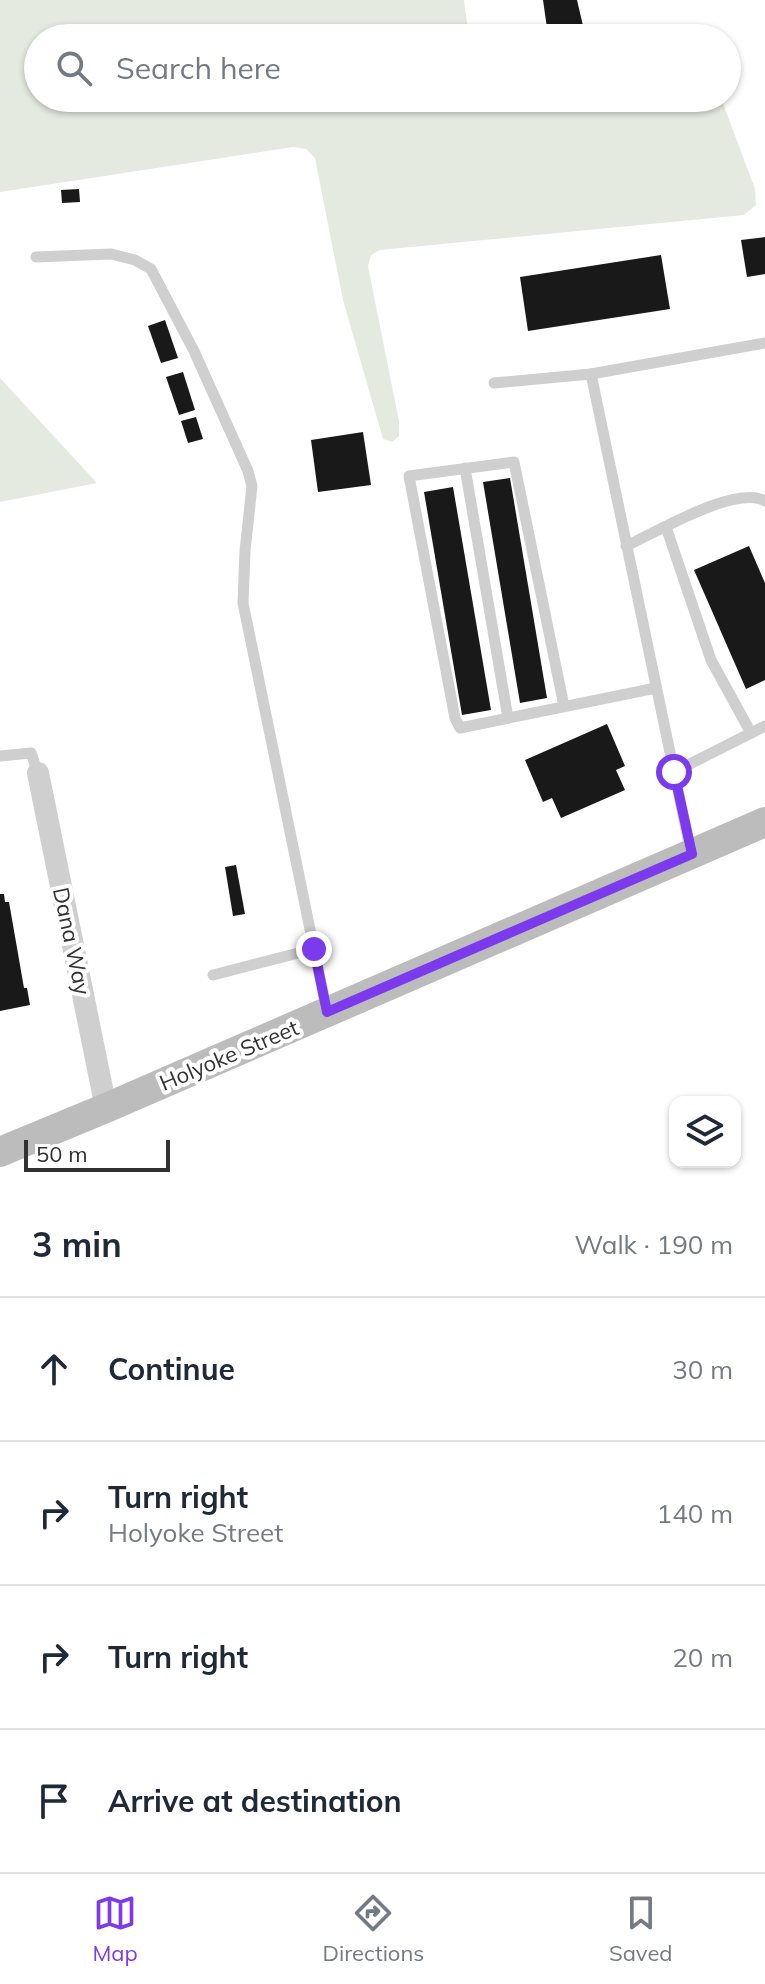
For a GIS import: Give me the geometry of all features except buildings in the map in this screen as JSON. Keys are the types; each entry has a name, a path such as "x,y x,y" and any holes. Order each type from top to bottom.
{"main road":[{"name":"Holyoke Street","path":"0,1152 765,822"}],"street":[{"name":"Dana Way","path":"38,773 106,1108"}],"lane":[{"path":"36,257 111,254 135,260 151,269 194,351 248,471 252,486 243,603 327,1012"},
{"path":"494,383 591,374 765,343"},
{"path":"591,374 692,854"},
{"path":"564,706 514,462 409,476 455,718 460,728 656,688"},
{"path":"465,468 508,718"},
{"path":"626,546 700,510 739,498 759,497 765,501"},
{"path":"666,527 711,660 751,733"},
{"path":"674,772 765,726"},
{"path":"0,756 31,753 38,773"},
{"path":"213,975 314,949"}],"shaded area":[{"path":"0,0 464,0 467,24 24,24 24,112 726,112 755,189 756,205 744,215 380,250 371,255 368,266 399,421 399,436 392,442 383,439 343,300 315,158 306,149 293,147 0,192"},
{"path":"0,378 97,483 0,502"}],"route":[{"path":"314,949 327,1012 692,854 674,772"}]}
